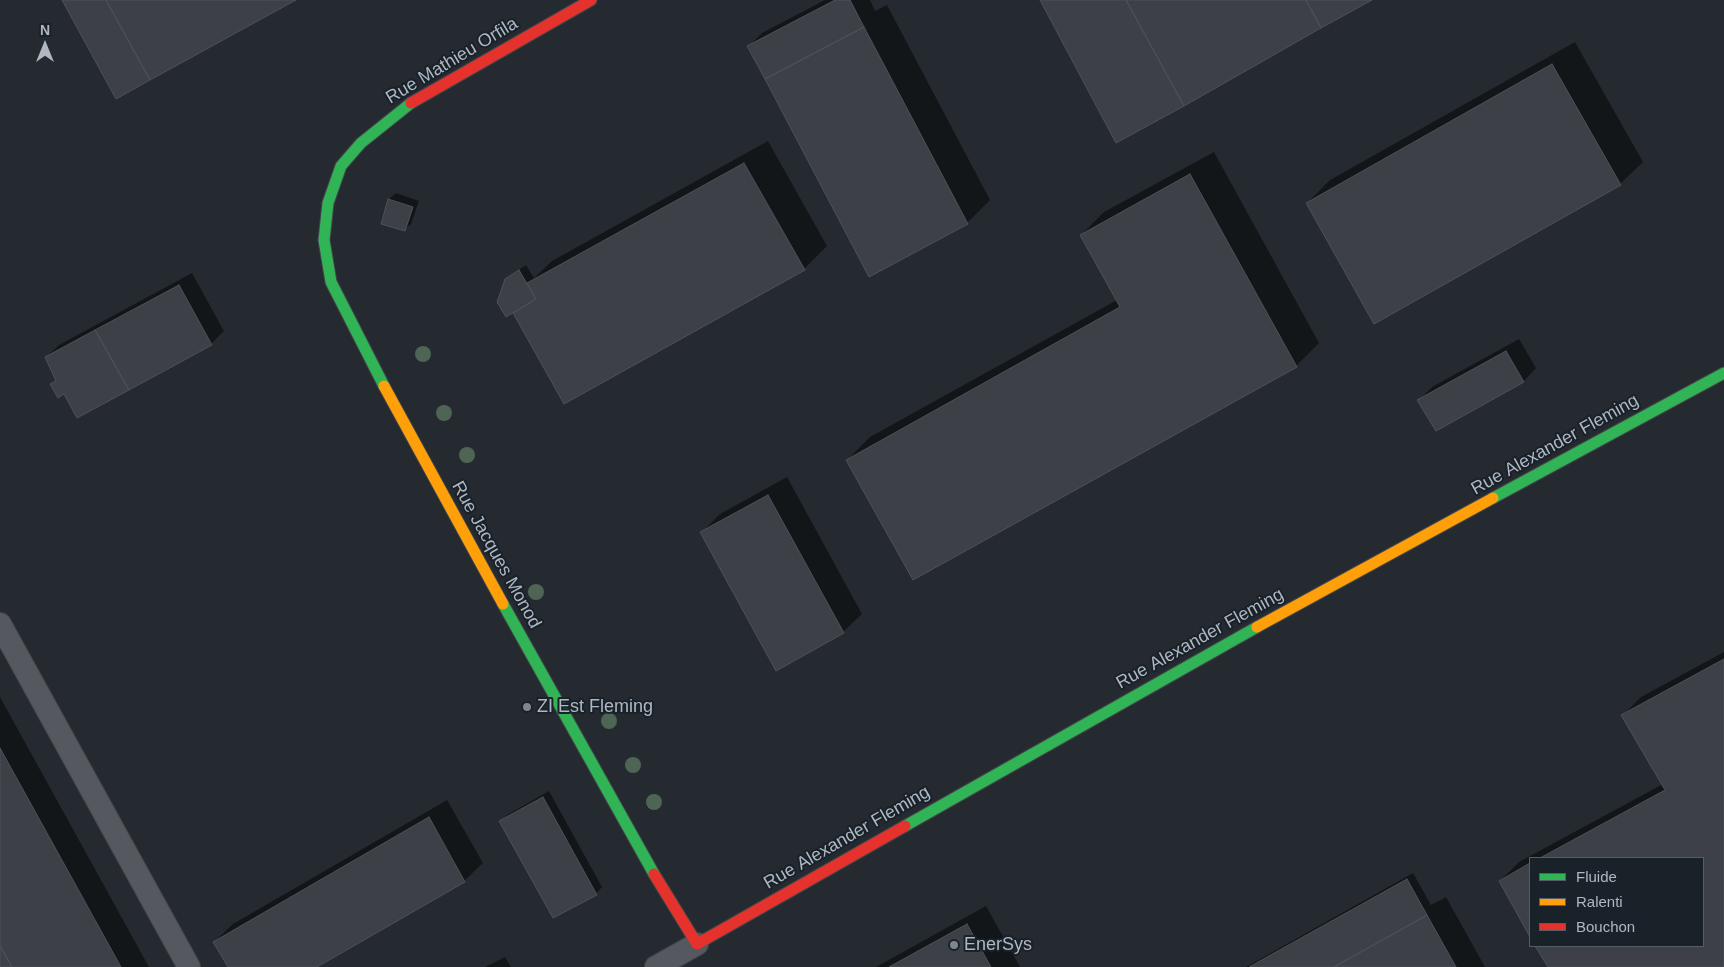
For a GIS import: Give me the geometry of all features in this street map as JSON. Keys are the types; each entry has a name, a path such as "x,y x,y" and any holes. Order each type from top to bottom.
{"street":[{"name":"Rue Mathieu Orfila","path":"341,166 361,143 402,108 591,0"},
{"name":"Rue Jacques Monod","path":"341,166 328,203 324,240 331,282 385,389 575,735 639,850 697,944"},
{"name":"Rue Alexander Fleming","path":"697,944 1203,656 1724,373"}],"lane":[{"path":"0,624 189,967"},
{"path":"656,967 697,944"}],"building":[{"path":"62,0 106,0 150,80 116,99"},
{"path":"106,0 296,0 150,80"},
{"path":"835,0 850,0 864,27 765,79 747,46"},
{"path":"1040,0 1126,0 1184,106 1116,143"},
{"path":"1126,0 1306,0 1321,28 1184,106"},
{"path":"1306,0 1372,0 1321,28"},
{"path":"864,27 968,224 869,277 765,79"},
{"path":"1552,64 1621,185 1374,324 1306,203"},
{"path":"744,163 805,270 564,404 513,313 536,299 527,283"},
{"path":"1190,174 1297,367 913,580 846,460 1120,307 1080,235"},
{"path":"388,199 413,207 405,231 381,224"},
{"path":"519,270 536,299 506,317 497,302 505,279"},
{"path":"179,285 212,345 129,390 95,330"},
{"path":"95,330 129,390 77,418 64,394 58,398 50,384 56,381 45,357"},
{"path":"1506,351 1524,382 1436,431 1417,400"},
{"path":"768,495 844,633 776,671 700,532"},
{"path":"1724,659 1724,967 1548,967 1536,947 1704,947 1704,857 1542,857 1665,790 1621,715"},
{"path":"0,748 121,967 12,967 0,946"},
{"path":"543,797 597,895 553,918 499,821"},
{"path":"429,817 465,882 317,967 228,967 213,942"},
{"path":"1529,864 1529,935 1499,881"},
{"path":"1407,879 1427,915 1334,967 1249,967"},
{"path":"1427,915 1456,967 1334,967"},
{"name":"EnerSys","path":"967,924 991,967 889,967"},
{"path":"0,946 12,967 0,967"}],"traffic: fast":[{"path":"384,386 331,282 324,240 328,203 341,166 361,143 411,103"},
{"path":"1493,498 1724,373"},
{"path":"503,604 654,874"},
{"path":"905,826 1257,627"}],"traffic: slow":[{"path":"384,386 503,604"},
{"path":"1257,627 1493,498"}],"traffic: jam":[{"path":"411,103 591,0"},
{"path":"654,874 697,944 905,826"}],"place":[{"name":"ZI Est Fleming","path":"527,707"},
{"name":"EnerSys","path":"954,945"}]}
